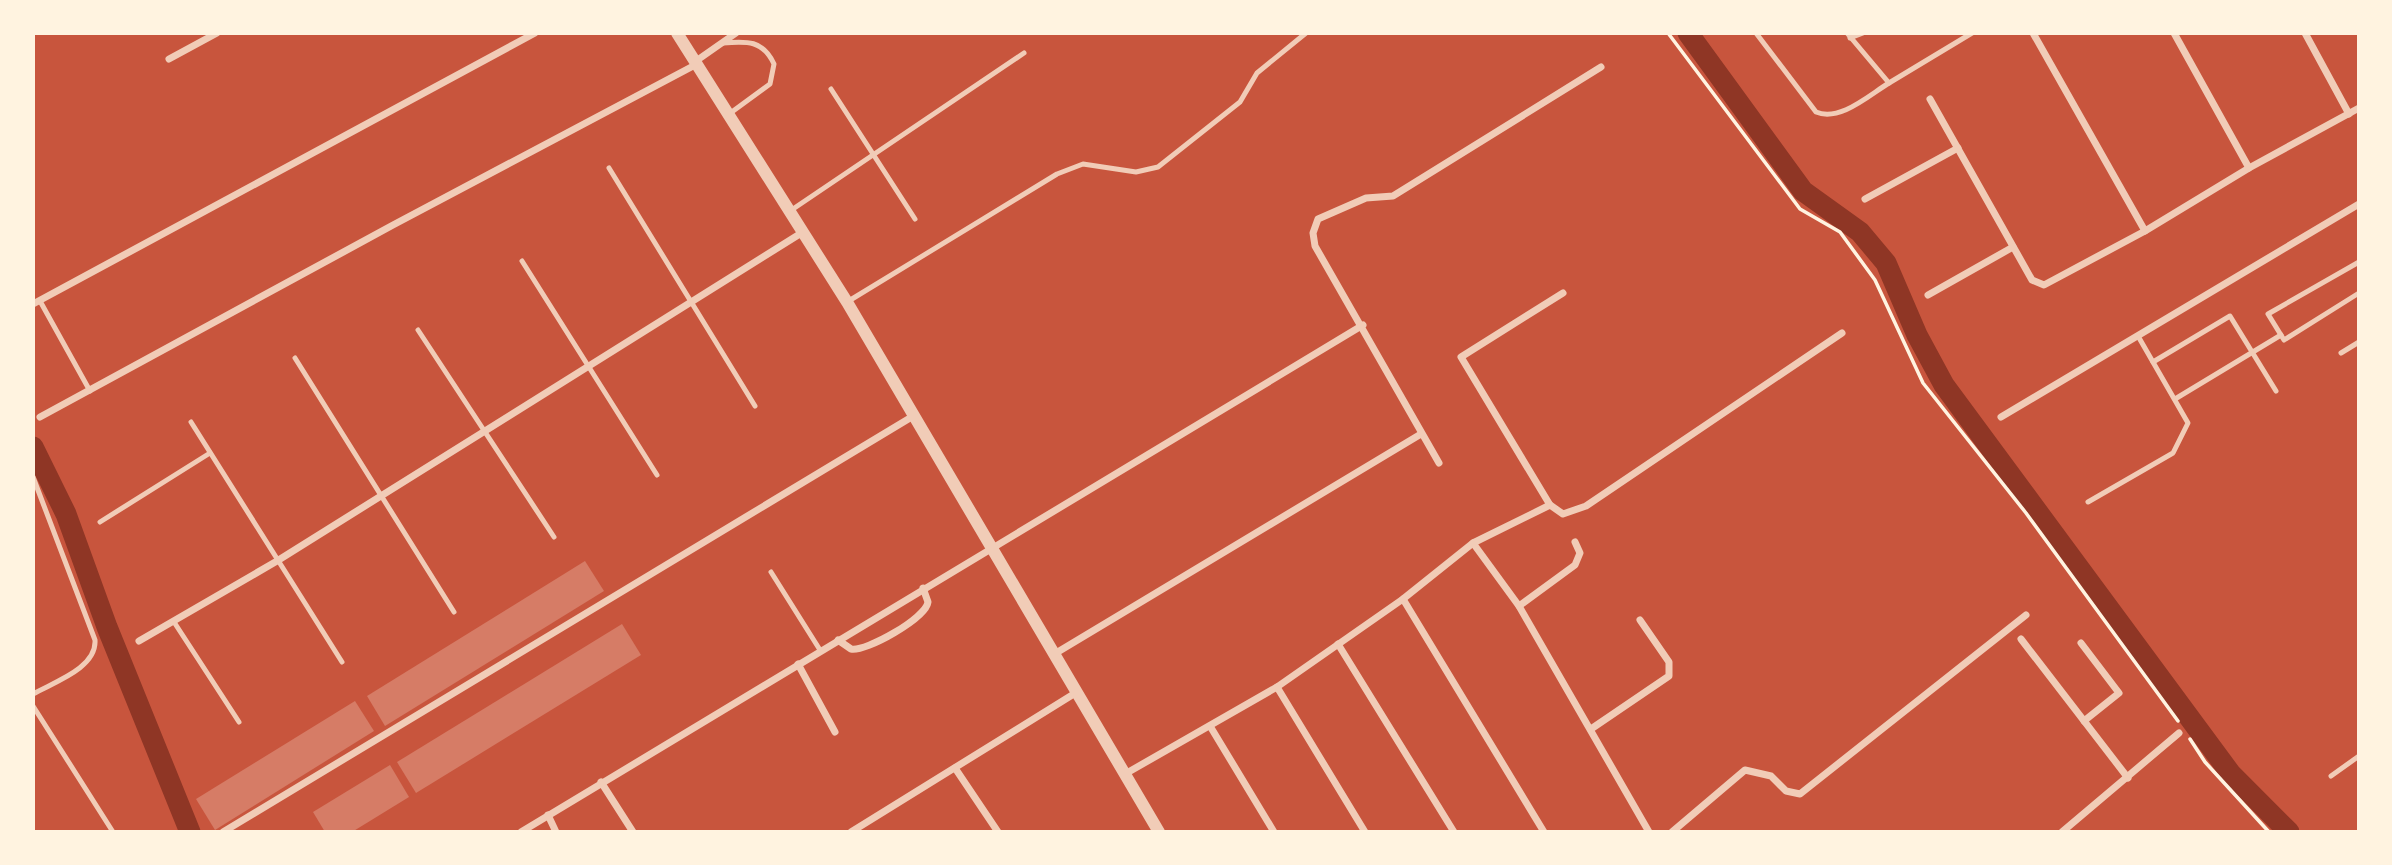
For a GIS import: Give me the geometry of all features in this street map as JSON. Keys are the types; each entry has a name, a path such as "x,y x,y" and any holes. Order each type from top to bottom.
{"street":[{"path":"169,60 217,33"},
{"path":"36,302 535,33"},
{"path":"677,33 847,302 1159,832"},
{"path":"40,417 696,63 736,33"},
{"path":"2033,33 2145,232"},
{"path":"2174,33 2249,167"},
{"path":"2305,33 2349,114"},
{"path":"1439,463 1363,325 1315,246 1312,233 1318,219 1366,198 1393,196 1601,67"},
{"path":"1930,99 2032,280 2044,285 2145,232 2249,167 2359,108"},
{"path":"1865,199 1958,148"},
{"path":"2001,417 2359,204"},
{"path":"139,641 277,561 803,232"},
{"path":"1928,295 2013,247"},
{"path":"1563,293 1461,357 1550,505 1563,514 1586,506 1842,333"},
{"path":"522,832 1363,325"},
{"path":"223,832 915,415"},
{"path":"1056,653 1421,434"},
{"path":"1125,774 1277,687 1403,598 1473,543 1550,505"},
{"path":"1519,606 1575,565 1580,552 1575,542"},
{"path":"1473,543 1519,606 1649,832"},
{"path":"838,640 851,649 864,648 923,615 928,602 923,588"},
{"path":"1403,598 1544,832"},
{"path":"1672,832 1745,770 1771,776 1786,791 1800,794 2026,615"},
{"path":"1591,729 1669,676 1669,662 1640,620"},
{"path":"2021,639 2128,778"},
{"path":"2081,643 2119,693 2084,721"},
{"path":"1338,644 1454,832"},
{"path":"798,664 835,732"},
{"path":"1277,687 1365,832"},
{"path":"857,830 1077,692"},
{"path":"1210,726 1274,832"},
{"path":"2062,832 2182,733"},
{"path":"956,768 998,832"},
{"path":"601,782 633,832"},
{"path":"548,815 556,832"}],"lane":[{"path":"847,302 1057,174 1083,164 1136,172 1158,167 1240,102 1257,74 1306,33"},
{"path":"1756,33 1816,113 1827,117 1838,114 1972,33"},
{"path":"1863,33 1848,36 1889,83"},
{"path":"723,43 751,41 761,45 774,64 770,84 729,115"},
{"path":"790,211 1024,53"},
{"path":"831,89 915,219"},
{"path":"610,168 755,406"},
{"path":"522,261 657,475"},
{"path":"2359,262 2269,314 2284,340 2359,293"},
{"path":"36,302 90,391"},
{"path":"2153,362 2230,316 2276,391"},
{"path":"418,330 554,537"},
{"path":"2175,399 2281,335"},
{"path":"2088,502 2173,453 2188,423 2138,336"},
{"path":"2341,353 2359,342"},
{"path":"295,358 454,612"},
{"path":"191,422 342,662"},
{"path":"100,522 210,453"},
{"path":"33,477 96,640 96,648 88,662 33,694"},
{"path":"771,572 820,650"},
{"path":"174,622 239,722"},
{"path":"33,706 113,832"},
{"path":"2331,776 2359,756"}],"path":[{"path":"1668,33 1800,209 1840,232 1875,280 1923,383 2026,513 2179,722"},
{"path":"2182,733 2269,832"}],"building":[{"path":"585,561 604,591 385,726 367,696"},
{"path":"622,624 641,655 416,793 397,762"},
{"path":"355,701 374,731 215,830 196,799"},
{"path":"390,765 409,797 352,832 325,832 313,812"}],"waterway":[{"path":"1688,33 1803,191 1860,232 1886,263 1917,335 1944,385 2231,774 2289,832"},
{"path":"33,447 66,514 107,627 190,832"}]}
